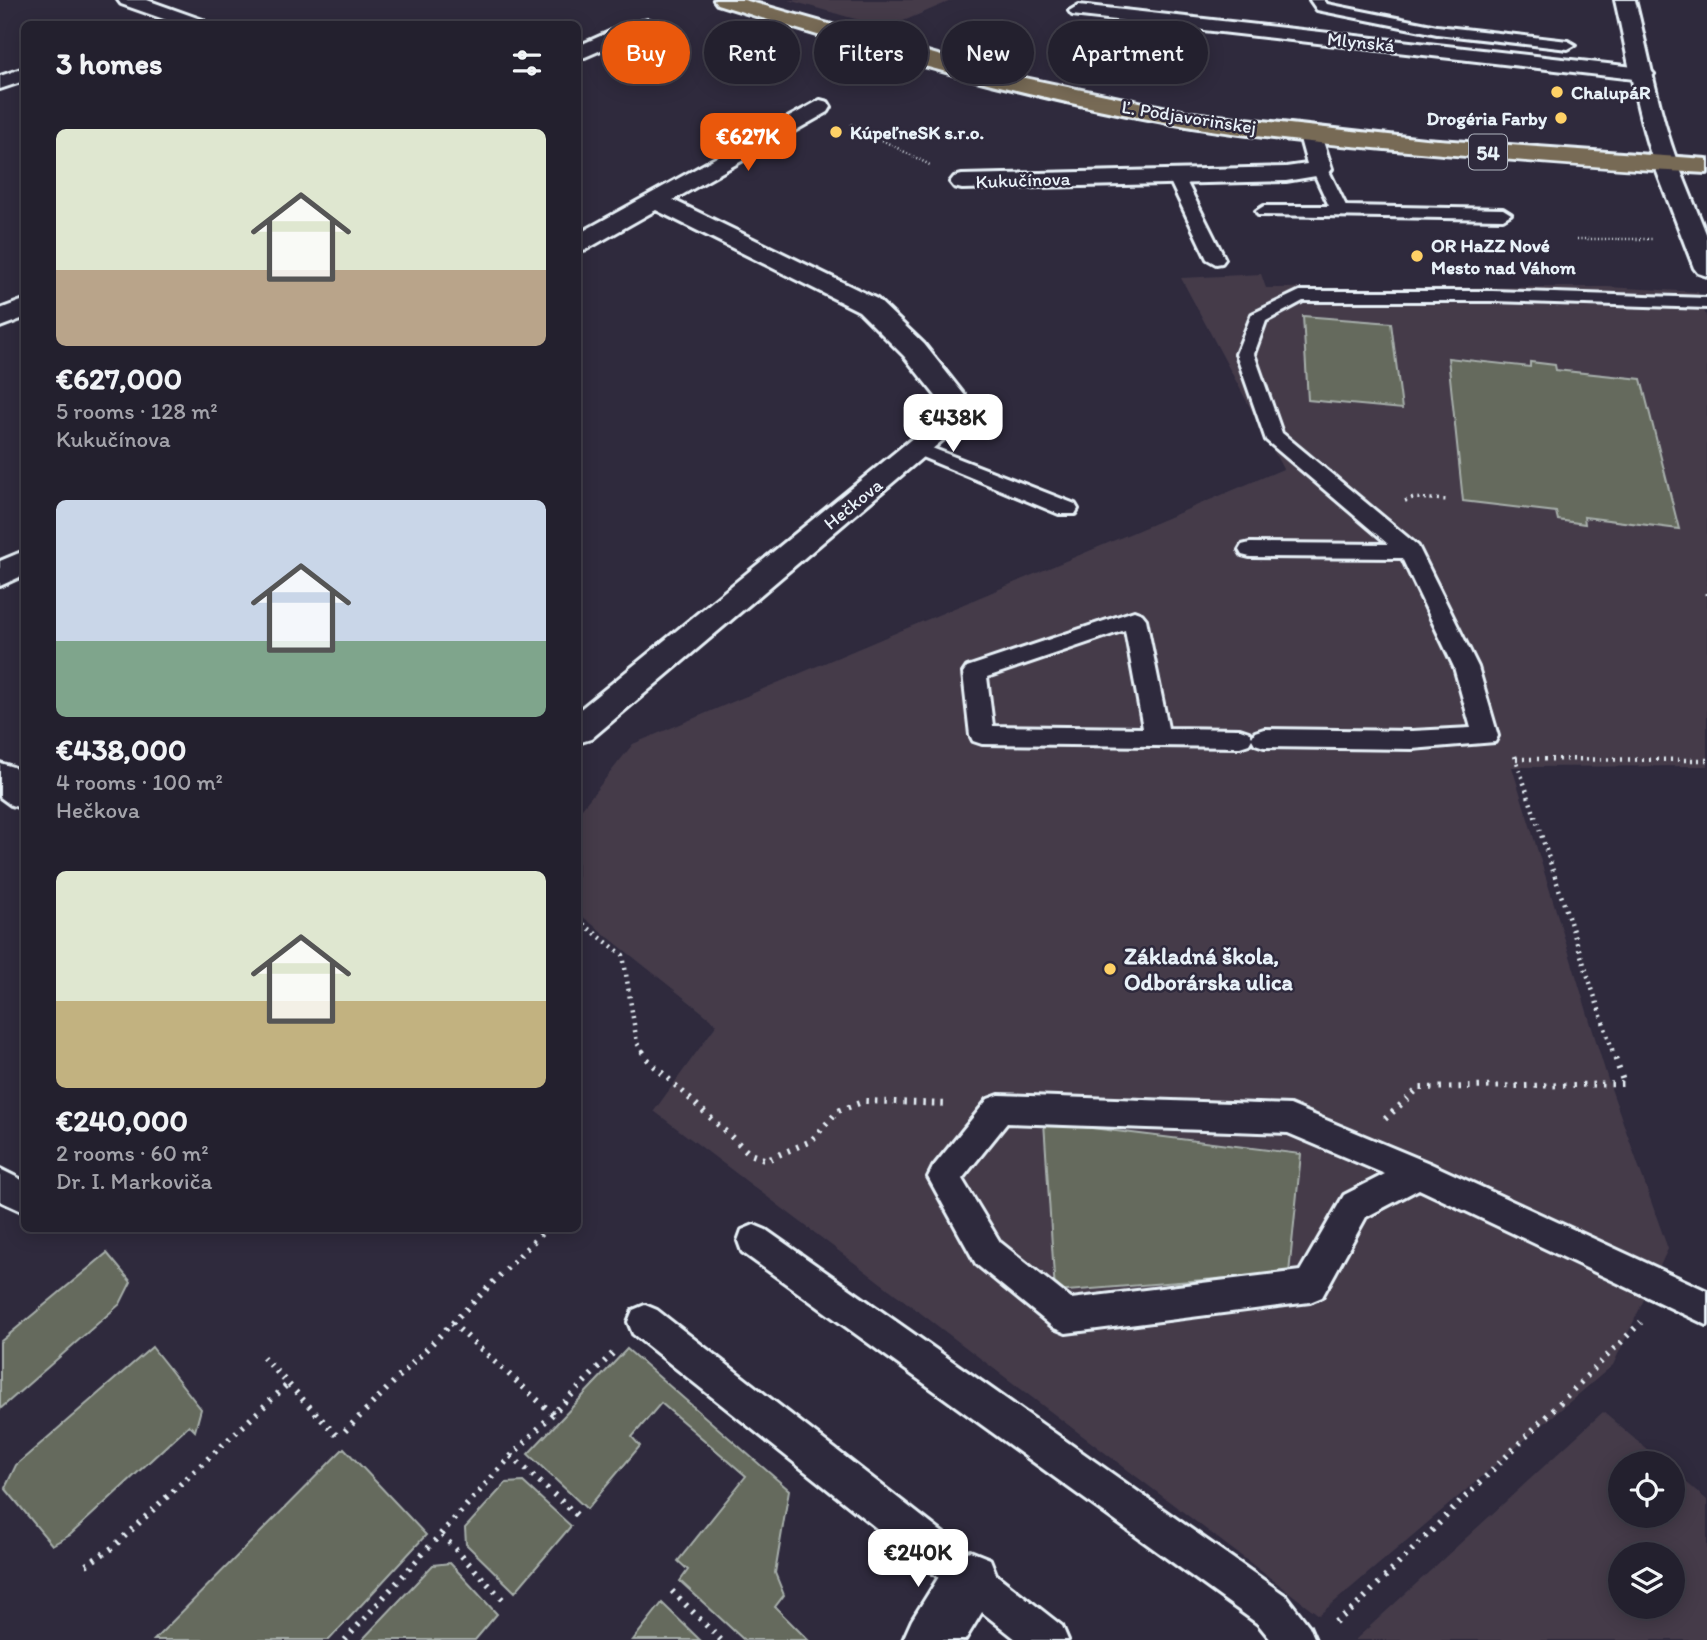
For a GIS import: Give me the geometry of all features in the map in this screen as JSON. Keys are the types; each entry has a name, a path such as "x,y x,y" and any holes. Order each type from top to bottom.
{"main road":[{"name":"Ľ. Podjavorinskej","path":"724,0 902,56 1014,85 1166,116 1310,135 1565,159 1666,164"},
{"name":"54","path":"1666,164 1707,166"}],"street":[{"path":"128,0 167,21"},
{"path":"1626,0 1650,119 1707,268"},
{"name":"Mlynská","path":"1079,11 1643,74"},
{"path":"581,53 602,43"},
{"path":"0,83 21,75"},
{"path":"581,242 820,107"},
{"path":"1310,135 1320,169"},
{"name":"Kukučínova","path":"962,182 1184,171 1286,174 1320,169"},
{"name":"Hečkova","path":"581,728 963,411 914,350 868,305 654,200"},
{"path":"0,319 21,308"},
{"path":"0,575 21,563"},
{"path":"0,777 21,793"},
{"path":"932,1640 970,1579"}],"lane":[{"path":"1317,0 1322,7 1437,30 1567,45"},
{"path":"1320,169 1340,211"},
{"path":"1184,171 1216,259"},
{"path":"1264,211 1503,215"},
{"path":"1157,737 1134,619 975,673 982,736 1412,740 1486,736 1466,667 1410,551 1273,436 1245,354 1258,318 1300,296 1492,296 1707,303"},
{"path":"919,449 1067,509"},
{"path":"1250,550 1410,551"},
{"path":"1418,1173 1355,1206 1310,1286 1066,1316 988,1253 944,1177 999,1109 1290,1119 1418,1173 1707,1308"},
{"path":"0,1184 21,1195"},
{"path":"754,1241 1272,1610 1294,1640"},
{"path":"645,1322 1048,1640"}],"path":[{"name":"Kukučínova","path":"820,107 962,182"},
{"path":"1577,239 1658,239"},
{"path":"1355,1146 1419,1088 1624,1084 1516,759 1513,752 1486,736"},
{"path":"1516,759 1707,760"},
{"path":"581,922 622,955 636,1043 750,1154 766,1160 811,1141 838,1111 864,1101 918,1101 999,1109"},
{"path":"345,1430 543,1232"},
{"path":"1331,1624 1353,1609 1650,1314"},
{"path":"345,1640 511,1456 645,1322"},
{"path":"452,1323 553,1414"},
{"path":"263,1357 339,1437"},
{"path":"86,1565 113,1548 288,1384"},
{"path":"511,1456 579,1517"},
{"path":"442,1535 506,1603"},
{"path":"672,1591 722,1640"}],"shaded area":[{"path":"788,0 953,0 904,21 862,21"},
{"name":"Základná škola, Odborárska ulica","path":"1261,274 1266,288 1607,287 1698,292 1707,319 1707,766 1512,767 1608,1080 1668,1249 1613,1365 1319,1615 654,1111 717,1024 581,915 581,809 633,744 1283,469 1181,278"},
{"path":"1603,1412 1649,1451 1608,1451 1608,1528 1685,1528 1685,1481 1707,1500 1707,1640 1355,1640"}],"green space":[{"path":"1303,316 1391,323 1402,409 1308,400"},
{"path":"1448,358 1530,367 1530,362 1555,365 1556,370 1641,379 1679,529 1584,517 1585,524 1558,520 1556,512 1463,501"},
{"path":"1044,1122 1301,1154 1289,1273 1055,1292"},
{"path":"107,1253 131,1282 120,1304 0,1409 0,1342"},
{"path":"152,1347 201,1409 195,1431 189,1425 70,1535 52,1545 5,1488 16,1465"},
{"path":"627,1349 789,1490 775,1573 784,1595 775,1607 808,1640 744,1640 680,1581 688,1570 678,1561 746,1476 661,1403 632,1437 640,1446 587,1509 528,1454"},
{"path":"344,1448 426,1535 329,1640 154,1640"},
{"path":"523,1482 571,1526 515,1592 466,1544 465,1528 506,1483"},
{"path":"450,1563 497,1614 475,1640 362,1640 433,1565"},
{"path":"662,1603 700,1640 633,1640"}],"place":[{"name":"ChalupáR","path":"1557,92"},
{"name":"Drogéria Farby","path":"1561,118"},
{"name":"KúpeľneSK s.r.o.","path":"836,132"},
{"name":"OR HaZZ Nové Mesto nad Váhom","path":"1417,256"},
{"name":"Základná škola, Odborárska ulica","path":"1110,969"}]}
